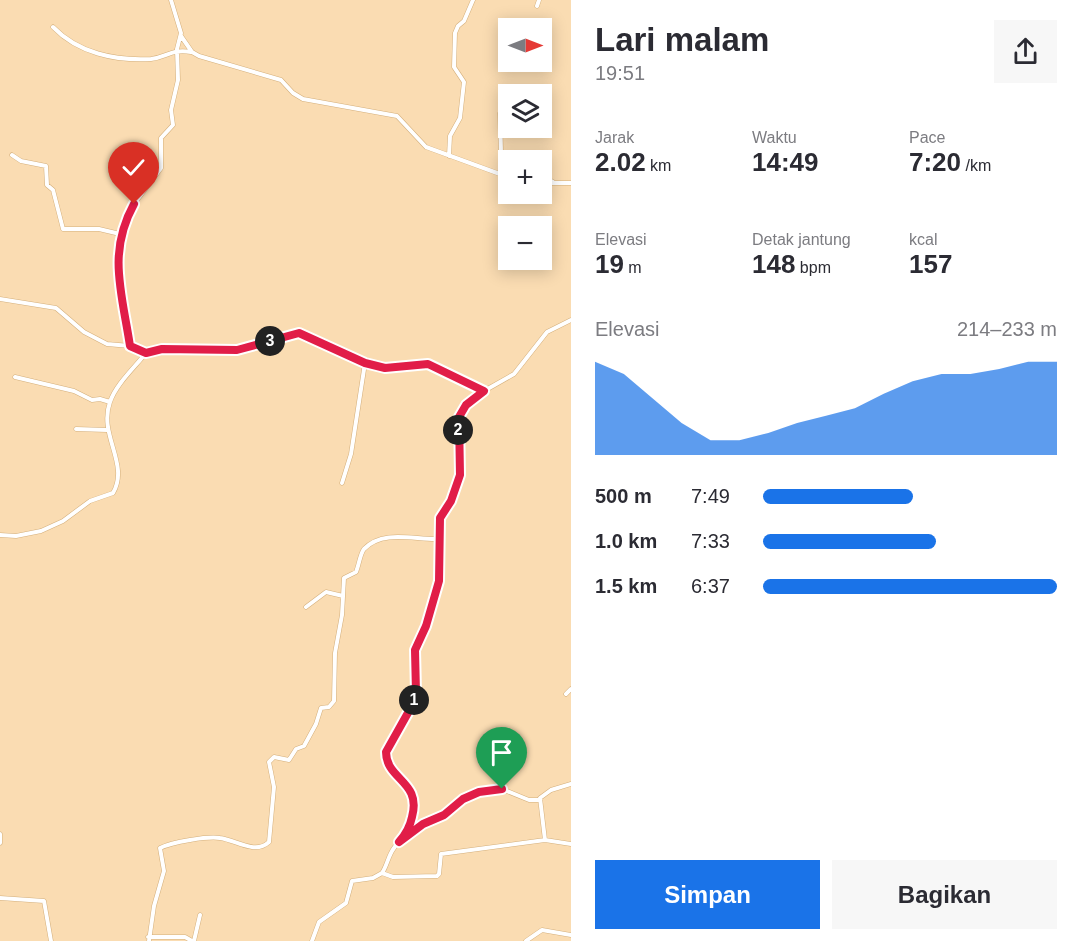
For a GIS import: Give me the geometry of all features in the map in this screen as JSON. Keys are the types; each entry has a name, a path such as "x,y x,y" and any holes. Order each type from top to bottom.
{"street":[{"path":"171,0 181,36 192,52"},
{"path":"448,156 450,136 460,118 464,82 454,67 455,33 464,21 472,0"},
{"path":"537,6 539,0"},
{"path":"53,27 64,39 91,53 151,59 177,49 192,52 232,67 257,71 279,79 303,99 397,116 422,144 498,174"},
{"path":"130,346 116,263 120,234 134,204 161,168 161,138 173,125 171,110 179,66 177,49 181,36"},
{"path":"12,155 21,161 46,166 47,185 53,190 63,229 94,229 120,234"},
{"path":"554,182 571,183"},
{"path":"0,299 56,308 84,332 107,344 130,346 146,353 162,349 241,350 299,333 365,363 392,369 418,363 428,364 484,391"},
{"path":"312,941 319,922 346,903 352,881 373,878 382,873 390,853 409,827 415,800 413,792 389,765 386,752 409,711 416,693 415,650 437,588 440,518 451,501 460,475 459,417 466,405 484,391 514,374 547,332 571,320"},
{"path":"0,535 16,536 41,531 63,521 90,501 112,493 118,480 118,467 107,430 110,402 146,353"},
{"path":"342,483 351,454 365,363"},
{"path":"15,377 74,391 90,399 110,402"},
{"path":"76,429 107,430"},
{"path":"200,915 193,941 185,938 149,939 164,871 160,848 169,844 218,838 254,847 263,846 269,842 274,787 269,762 274,757 289,760 296,749 305,745 321,708 329,706 334,701 335,653 345,577 356,572 364,550 376,541 404,536 419,540 438,539"},
{"path":"306,607 326,592 343,596"},
{"path":"566,694 571,689"},
{"path":"545,840 540,800 544,794 571,784"},
{"path":"399,842 423,824 444,815 463,799 479,792 502,789 529,800 540,800"},
{"path":"0,834 0,843"},
{"path":"382,873 402,878 437,876 441,854 545,840 571,844"},
{"path":"0,898 44,901 51,941"},
{"path":"526,941 542,930 571,935"}],"route":[{"path":"134,204 121,230 116,263 130,346 146,353 162,349 241,350 299,333 365,363 385,368 397,369 418,363 428,364 448,372 473,388 484,391 466,405 459,417 460,475 451,501 442,514 438,526 439,581 426,626 415,650 416,693 409,711 386,752 389,765 413,792 415,800 409,827 399,842 423,824 444,815 463,799 479,792 502,789"}]}
